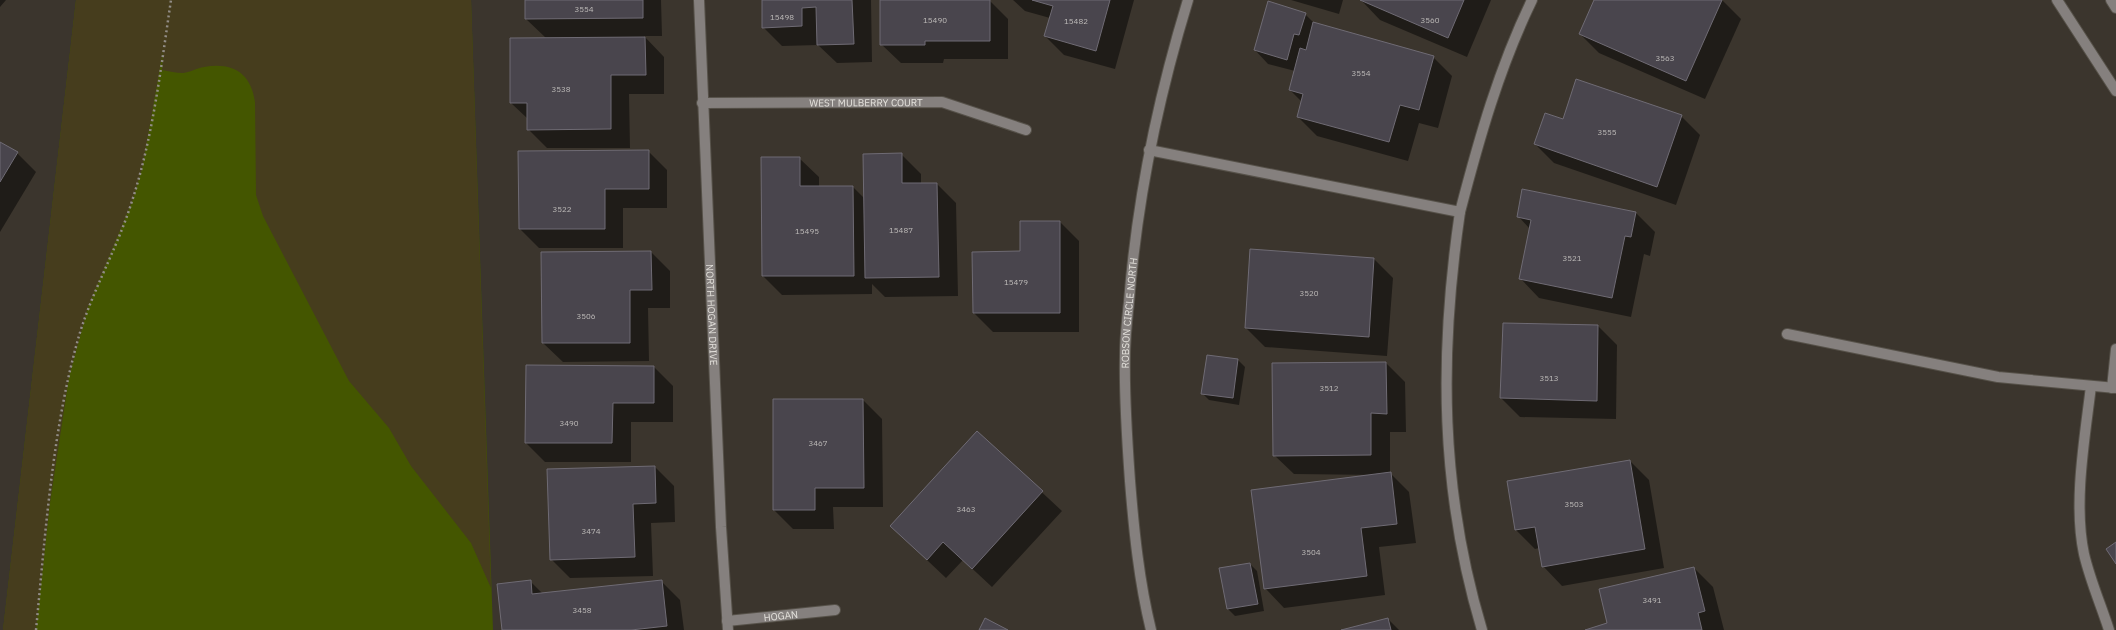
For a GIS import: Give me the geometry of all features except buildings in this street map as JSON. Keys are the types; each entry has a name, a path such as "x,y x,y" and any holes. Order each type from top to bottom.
{"street":[{"name":"NORTH HOGAN DRIVE","path":"699,0 702,103 721,527 728,626"},
{"name":"ROBSON CIRCLE NORTH","path":"1151,630 1145,605 1134,531 1124,394 1125,354 1137,215 1149,150 1172,53 1188,0"},
{"path":"1482,630 1470,591 1456,516 1448,447 1445,373 1451,270 1460,212 1494,88 1532,0"},
{"path":"2057,0 2116,91"},
{"path":"2111,0 2116,8"},
{"name":"WEST MULBERRY COURT","path":"702,103 942,102 1026,130"},
{"path":"1149,150 1460,212"},
{"path":"1786,334 1998,377 2114,388 2116,349"},
{"path":"2092,386 2084,450 2080,519 2084,554 2109,630"},
{"name":"HOGAN","path":"728,626 835,610"}],"path":[{"path":"36,630 56,452 68,377 88,307 118,239 132,202 142,169 171,0"}],"green space":[{"path":"76,0 471,0 493,630 3,630"}],"sand":[{"path":"76,0 471,0 491,588 471,543 411,466 389,428 349,381 263,216 256,195 255,102 253,92 245,77 232,68 224,66 204,67 183,73 162,70 163,51 142,169 132,202 88,307 69,377 50,503 36,630 3,630"}]}
